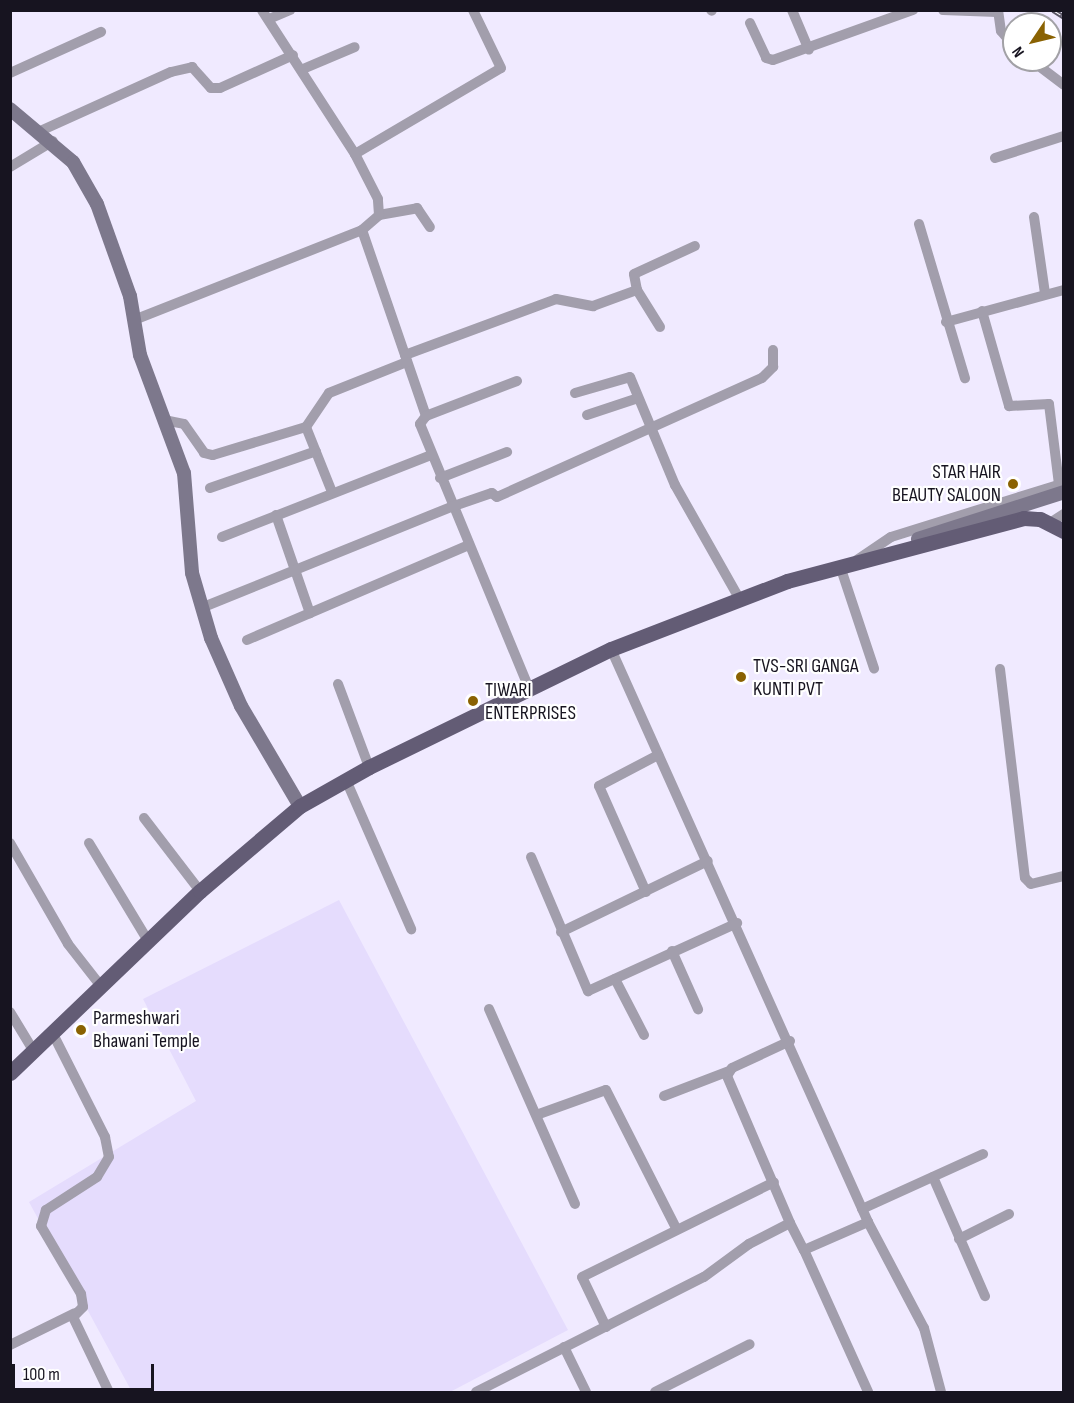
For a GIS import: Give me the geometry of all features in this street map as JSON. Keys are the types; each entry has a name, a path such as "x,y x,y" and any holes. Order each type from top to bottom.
{"main road":[{"path":"10,1072 147,939 300,806 369,767 530,691 611,649 739,598 857,560 892,557 1024,518 1057,527"}],"street":[{"path":"290,10 265,15 303,69 355,154 378,199 379,215"},
{"path":"355,154 501,68 473,10"},
{"path":"792,10 809,50"},
{"path":"750,23 768,59 809,50 913,10"},
{"path":"943,10 998,11 1002,32"},
{"path":"10,73 101,32"},
{"path":"303,69 355,47"},
{"path":"38,132 171,72 192,67 211,88 220,88 293,55"},
{"path":"1047,72 1064,85"},
{"path":"10,109 53,141 73,162 97,204 189,496 188,544 201,608 226,676 300,806"},
{"path":"995,158 1064,136"},
{"path":"10,167 53,141"},
{"path":"134,320 362,230 379,215 417,208 430,227"},
{"path":"1034,217 1045,294"},
{"path":"919,224 946,322 965,378"},
{"path":"362,230 389,296 406,358 426,416"},
{"path":"660,327 637,290 636,272 695,246"},
{"path":"164,420 184,424 208,455 306,427 329,393 406,358 556,299 593,306 637,290"},
{"path":"946,322 1064,290"},
{"path":"857,560 1062,486 1049,404 1010,406 982,311"},
{"path":"201,608 451,507 492,493 497,497 650,429 762,378 773,368 773,350"},
{"path":"575,393 630,377 650,429 692,518 739,598"},
{"path":"517,381 426,416 420,424 451,507 530,691"},
{"path":"587,415 638,398"},
{"path":"306,427 332,492"},
{"path":"210,488 316,451"},
{"path":"440,478 507,452"},
{"path":"222,537 431,454"},
{"path":"1057,527 1064,514"},
{"path":"276,515 293,570 310,613"},
{"path":"247,640 469,545"},
{"path":"840,566 874,668"},
{"path":"611,649 790,1041 862,1209 924,1328 940,1392"},
{"path":"1000,669 1025,878 1031,884 1064,876"},
{"path":"338,684 369,767"},
{"path":"646,892 599,786 658,754"},
{"path":"346,780 411,929"},
{"path":"144,818 200,891"},
{"path":"10,843 68,944 100,985"},
{"path":"89,843 147,939"},
{"path":"531,857 586,990 736,923"},
{"path":"561,932 708,861"},
{"path":"672,951 698,1009"},
{"path":"615,979 644,1035"},
{"path":"489,1009 539,1114 575,1204"},
{"path":"10,1012 33,1050"},
{"path":"10,1345 75,1313 84,1299 41,1220 52,1205 103,1172 109,1148 51,1032"},
{"path":"664,1096 729,1071 790,1041"},
{"path":"729,1071 790,1223 868,1392"},
{"path":"539,1114 606,1090 676,1228"},
{"path":"862,1209 983,1154"},
{"path":"933,1177 985,1296"},
{"path":"606,1327 580,1279 676,1228 774,1182"},
{"path":"959,1239 1009,1214"},
{"path":"804,1250 868,1222"},
{"path":"476,1392 704,1277 749,1244 790,1223"},
{"path":"75,1313 109,1392"},
{"path":"655,1392 750,1344"},
{"path":"564,1347 586,1392"}],"shaded area":[{"path":"339,900 568,1330 450,1392 132,1392 29,1202 196,1101 143,999"}],"railway":[{"path":"1053,10 1064,17"}],"place":[{"name":"STAR HAIR BEAUTY SALOON","path":"1013,484"},
{"name":"TVS-SRI GANGA KUNTI PVT","path":"741,677"},
{"name":"TIWARI ENTERPRISES","path":"473,701"},
{"name":"Parmeshwari Bhawani Temple","path":"81,1030"}]}
